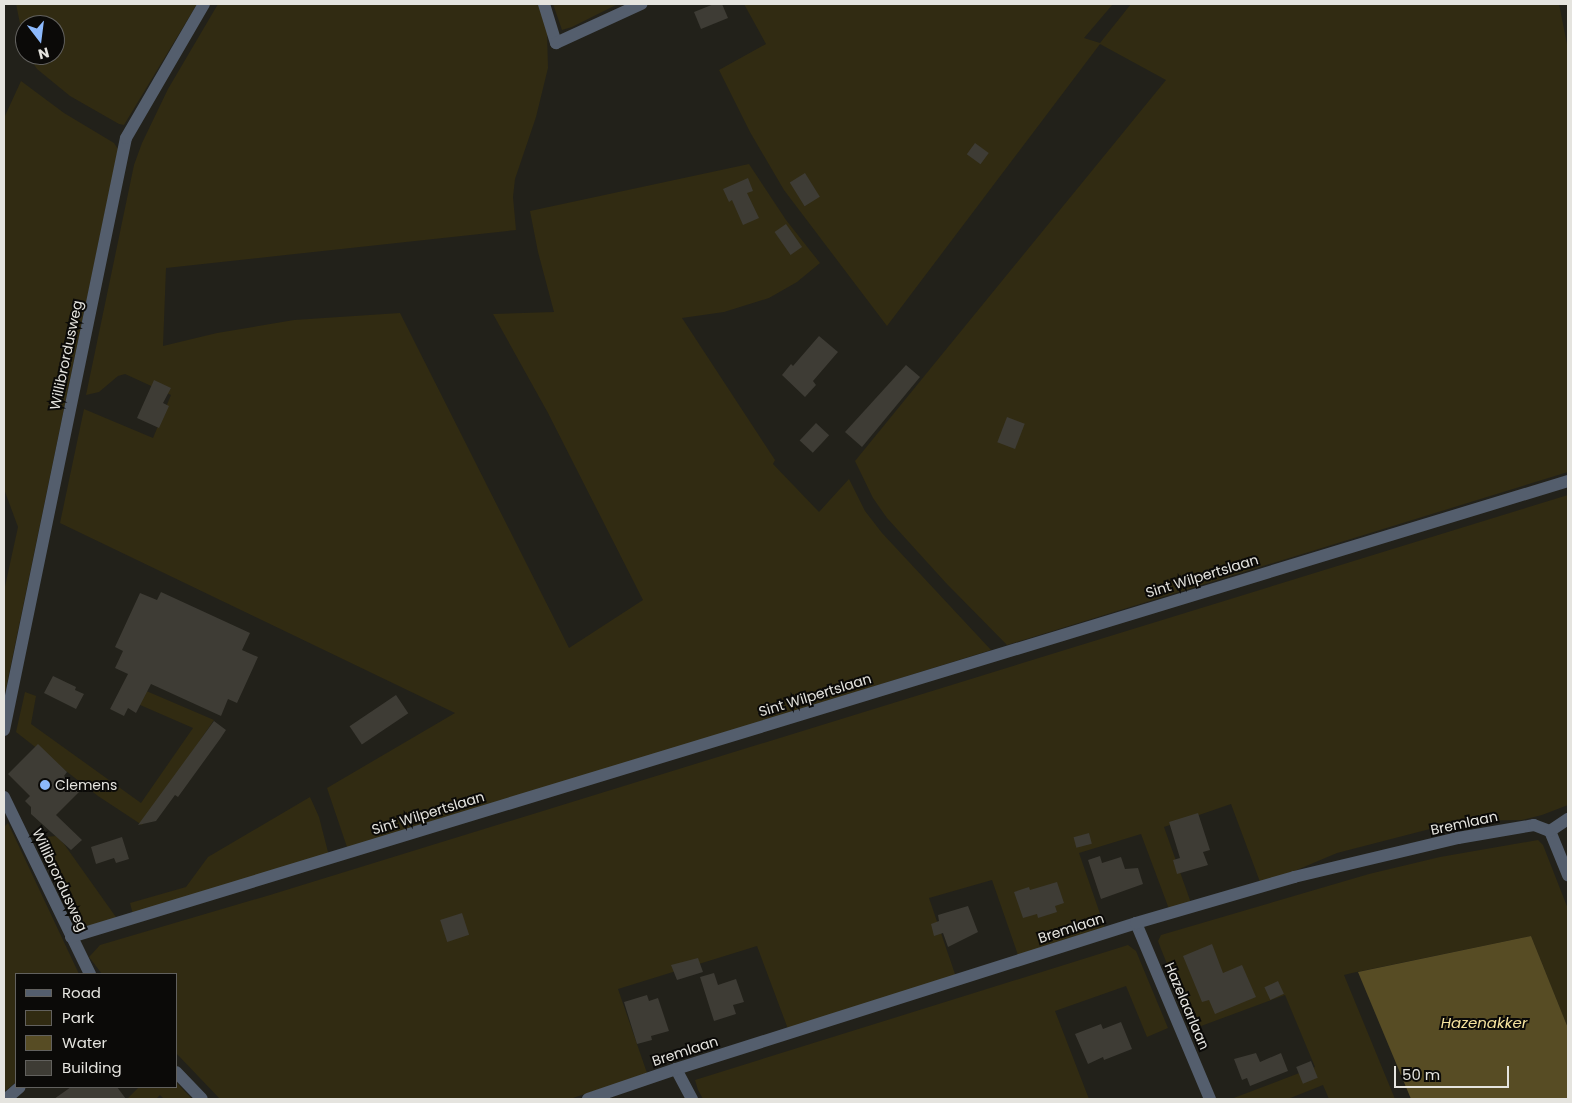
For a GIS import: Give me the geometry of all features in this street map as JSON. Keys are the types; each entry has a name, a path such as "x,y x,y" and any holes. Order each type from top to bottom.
{"street":[{"name":"Willibrordusweg","path":"4,730 126,138 204,4"},
{"path":"544,4 556,43 641,4"},
{"name":"Sint Wilpertslaan","path":"70,937 1568,481"},
{"name":"Willibrordusweg","path":"4,797 7,813 89,973"},
{"path":"1568,820 1550,831 1568,875"},
{"name":"Bremlaan","path":"588,1099 676,1069 1136,924 1294,877 1458,838 1534,825 1550,831"},
{"name":"Hazelaarlaan","path":"1136,924 1210,1099"},
{"path":"676,1069 692,1099"},
{"path":"178,1074 202,1099"},
{"path":"6,1099 19,1088"}],"green space":[{"path":"16,4 197,4 124,125 70,96 34,65 65,65 65,15 18,15"},
{"path":"218,4 539,4 547,32 548,68 536,117 515,179 513,197 516,230 166,268 163,346 217,333 294,320 400,313 569,648 643,600 548,413 493,314 554,312 538,252 530,211 749,164 786,220 820,263 797,282 769,298 724,312 682,318 775,460 773,464 819,512 849,479 865,511 882,533 991,650 348,850 327,788 455,713 60,523 84,409 153,438 171,395 125,374 118,376 99,392 86,395 134,165 142,143 168,89"},
{"path":"553,4 618,4 562,30"},
{"path":"744,4 1113,4 1084,38 1100,43 1131,4 1559,4 1568,49 1568,472 1007,645 946,583 887,518 873,498 855,461 1166,80 1100,44 887,326 784,190 750,132 719,70 766,44"},
{"path":"21,81 64,113 114,143 118,149 4,698 4,591 18,527 4,489 4,118"},
{"path":"1568,495 1568,805 1542,815 1522,820 1461,821 1337,853 1285,875 1260,882 1231,804 1164,827 1191,903 1169,909 1141,834 1079,853 1106,931 1019,958 992,880 929,898 956,977 788,1029 757,946 618,989 647,1073 570,1099 220,1099 178,1055 178,973 101,973 89,957 100,945 270,895"},
{"path":"137,687 214,720 142,825 98,796 16,732 25,692 36,696 31,724 141,803 193,728 131,701"},
{"path":"310,797 319,817 329,856 133,915 130,903 186,887 208,857"},
{"path":"8,823 79,973 15,973 15,1083 4,1092 4,827"},
{"path":"56,836 64,844 118,920 80,931 34,838"},
{"path":"1538,840 1543,845 1568,909 1568,1028 1531,936 1352,973 1344,975 1395,1099 1329,1099 1323,1085 1288,1099 1231,1099 1315,1067 1285,995 1193,1029 1158,941 1161,935 1369,874 1440,857"},
{"path":"1128,945 1136,951 1168,1028 1147,1037 1126,986 1055,1011 1089,1099 703,1099 698,1090 695,1080"},
{"path":"178,1084 192,1099 164,1099 160,1095 156,1099 127,1099 138,1088 178,1088"}],"water":[{"name":"Hazenakker","path":"1531,936 1568,1028 1568,1099 1411,1099 1358,972"}],"building":[{"path":"714,4 722,4 728,18 701,29 694,12"},
{"path":"975,143 989,153 981,164 967,154"},
{"path":"805,173 820,197 805,206 790,183"},
{"path":"748,178 753,191 747,193 759,218 743,225 732,200 729,202 723,189"},
{"path":"786,224 802,247 791,255 775,232"},
{"path":"819,336 838,352 813,381 816,385 805,397 782,375 791,364 793,366"},
{"path":"906,365 920,377 862,447 845,432"},
{"path":"154,380 171,388 163,403 169,406 159,428 137,418"},
{"path":"1007,417 1025,424 1015,449 997,442"},
{"path":"816,423 829,435 813,453 800,441"},
{"path":"161,592 250,633 242,650 258,657 237,703 228,699 221,716 151,684 136,713 128,708 124,716 110,709 128,674 115,668 123,651 115,647 140,593 157,600"},
{"path":"53,676 76,687 75,690 84,694 76,709 44,693"},
{"path":"396,695 408,713 362,745 350,726"},
{"path":"214,721 226,730 178,797 175,795 156,821 138,825"},
{"name":"Clemens","path":"38,744 67,772 64,776 79,792 56,815 82,840 71,850 31,814 31,807 25,801 30,796 8,774"},
{"path":"1198,813 1210,850 1203,852 1208,865 1177,874 1173,860 1180,858 1169,822"},
{"path":"1089,833 1092,844 1076,848 1074,837"},
{"path":"122,837 129,859 116,863 114,858 96,864 91,847"},
{"path":"1100,856 1102,863 1121,857 1125,869 1138,868 1143,884 1101,899 1088,860"},
{"path":"1057,882 1064,903 1055,906 1057,912 1038,918 1037,914 1023,918 1014,892 1029,887 1030,890"},
{"path":"968,906 978,932 948,947 943,933 934,936 931,924 939,921 938,915"},
{"path":"462,913 469,935 447,942 440,920"},
{"path":"1212,944 1223,973 1242,965 1256,997 1215,1014 1209,1000 1202,1002 1183,956"},
{"path":"698,958 703,972 677,980 671,965"},
{"path":"714,973 718,985 736,979 744,1002 733,1005 736,1014 714,1021 700,977"},
{"path":"1278,981 1284,994 1270,1000 1264,987"},
{"path":"647,995 649,1001 658,998 669,1031 651,1036 652,1040 637,1044 624,1002"},
{"path":"1121,1022 1132,1049 1104,1060 1103,1057 1088,1064 1075,1034 1101,1024 1103,1029"},
{"path":"1256,1053 1260,1062 1281,1053 1288,1071 1250,1086 1247,1078 1242,1080 1234,1059"},
{"path":"1311,1061 1318,1078 1303,1084 1296,1067"},
{"path":"70,1088 118,1088 126,1099 54,1099"}],"place":[{"name":"Clemens","path":"45,785"}]}
